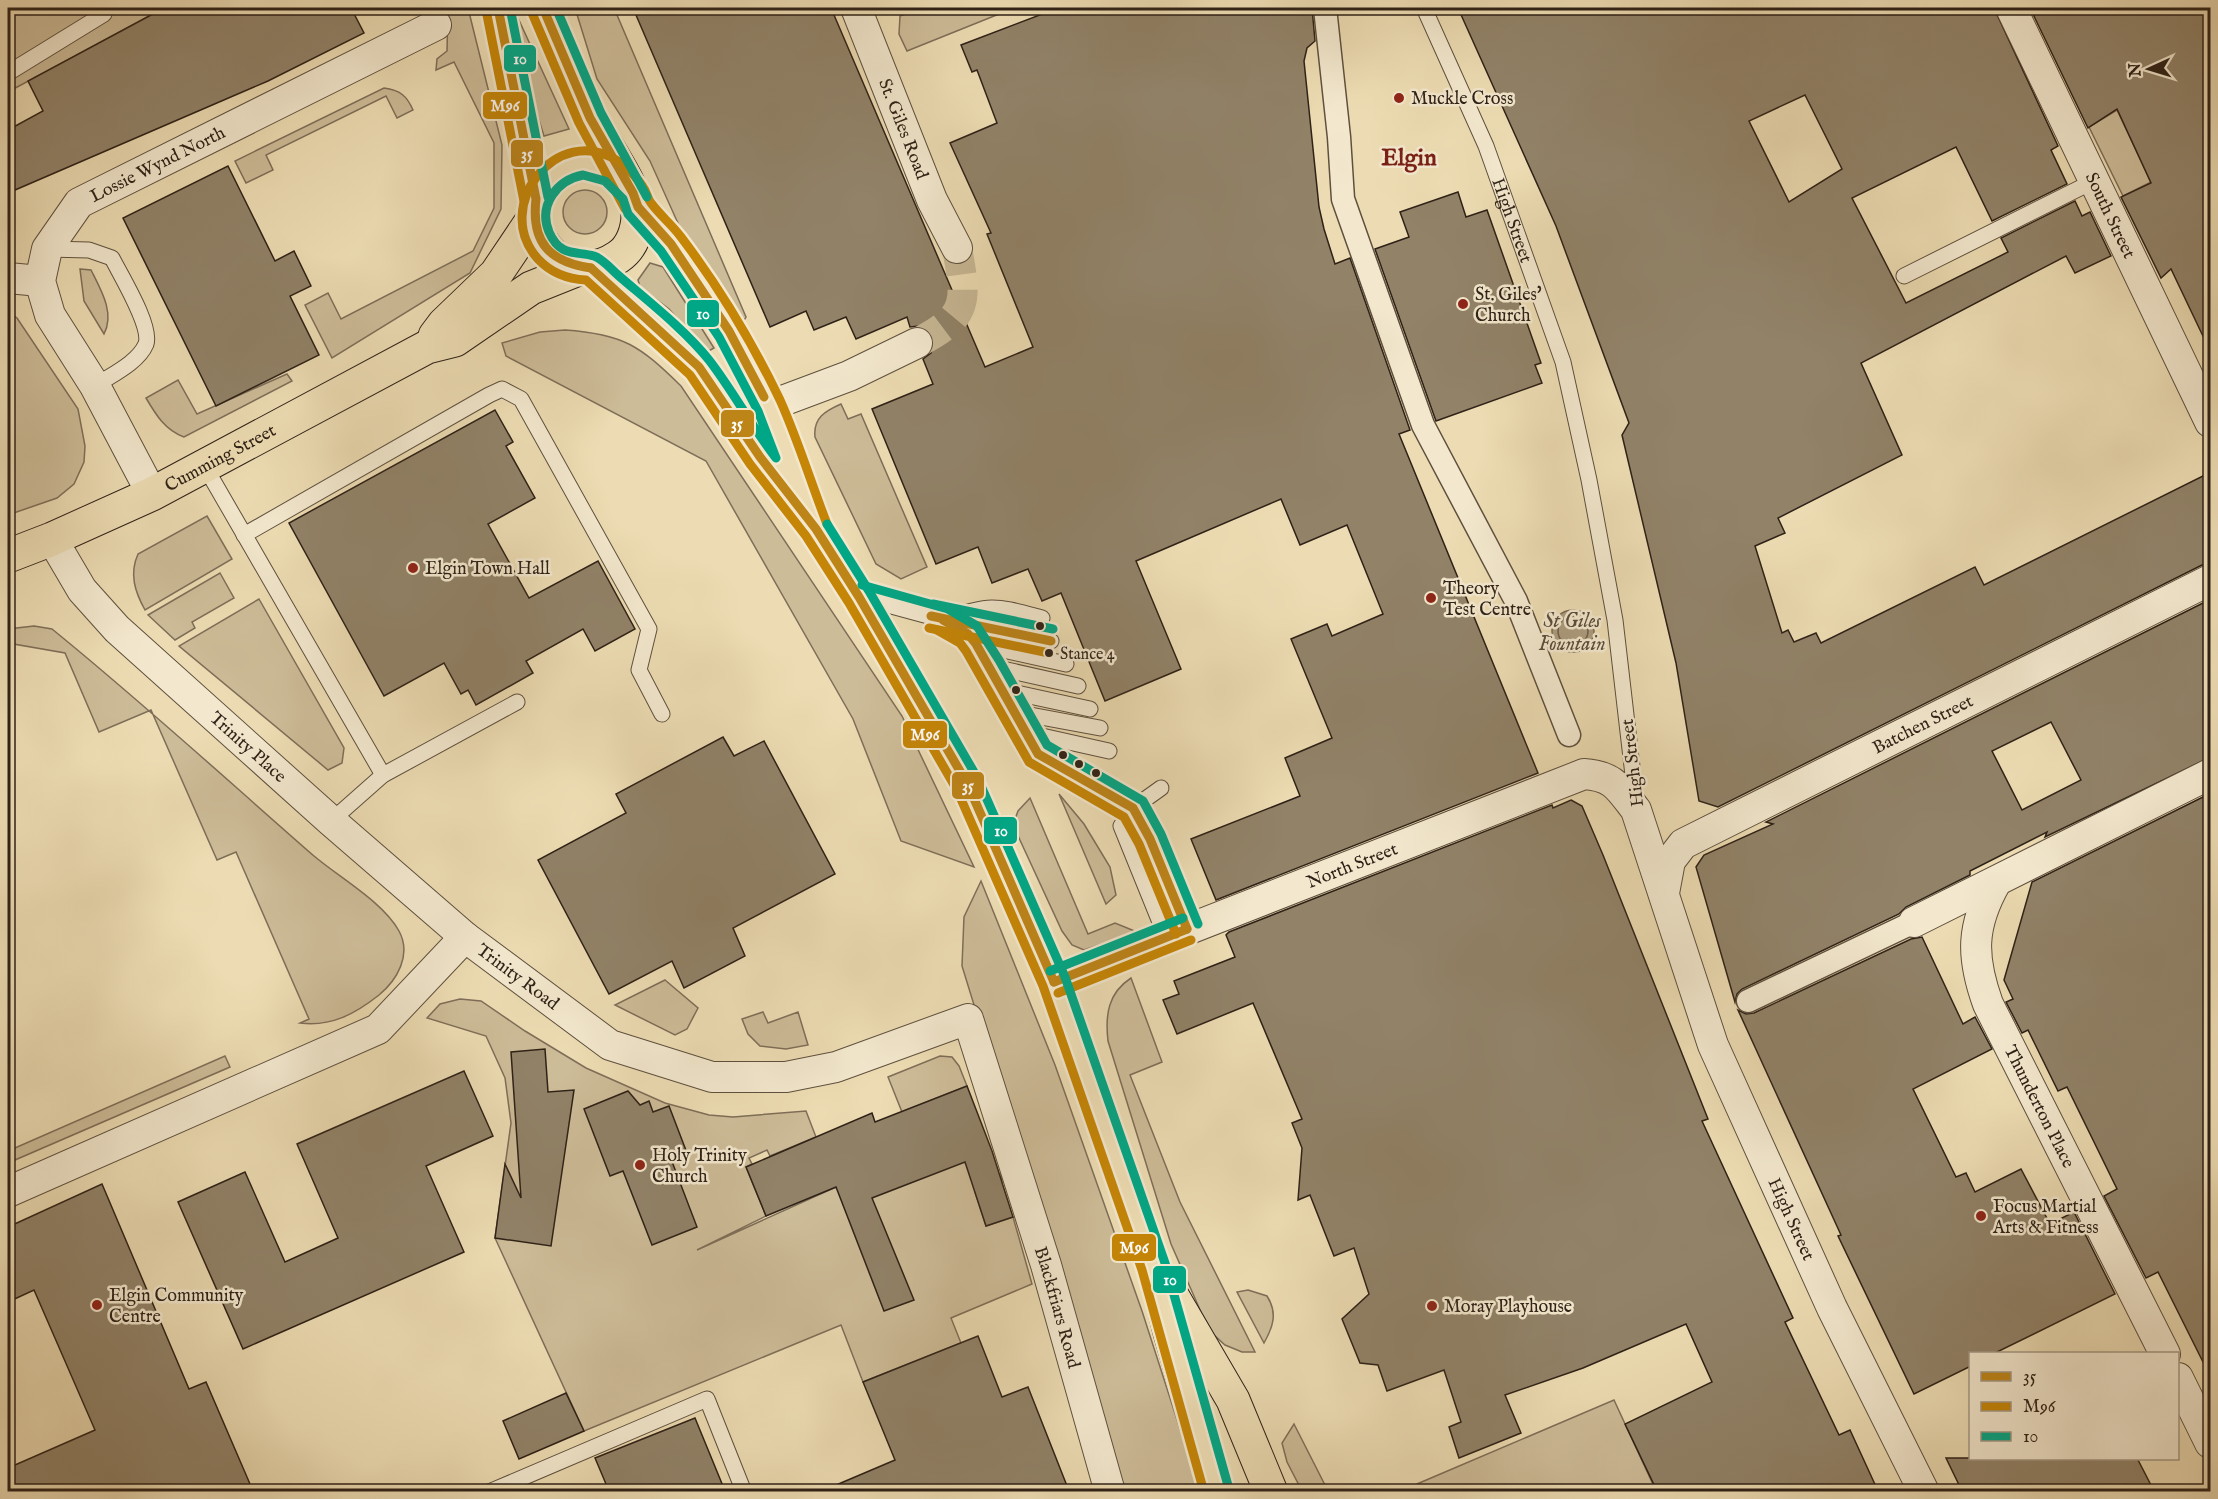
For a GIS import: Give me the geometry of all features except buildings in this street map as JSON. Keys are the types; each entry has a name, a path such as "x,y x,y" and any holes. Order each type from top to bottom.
{"main road":[{"path":"498,8 535,209 537,236 546,250 558,261 586,268 641,311 699,367 760,457 816,529 859,597 968,785 1054,981 1154,1267 1170,1332 1217,1491"},
{"path":"543,8 590,118 631,194 638,224 633,240 615,259 586,268"},
{"path":"535,209 543,185 554,174 568,166 598,165 612,171 671,243 716,311 769,406 816,529"},
{"name":"Cumming Street","path":"427,346 444,324 496,274 535,209"},
{"name":"Cumming Street","path":"8,556 152,494 427,346 455,340 531,288 586,268"},
{"path":"1154,1267 1207,1351 1233,1400 1271,1491"}],"street":[{"name":"St. Giles Road","path":"856,8 933,200 957,248"},
{"path":"1325,8 1340,137 1343,199 1423,425 1516,601 1569,735"},
{"name":"South Street","path":"2011,8 2211,422"},
{"name":"Lossie Wynd North","path":"152,494 95,386 50,315 40,281 47,249 79,203 436,25"},
{"path":"8,278 40,281"},
{"path":"769,406 849,376 917,343"},
{"name":"Trinity Place","path":"52,539 82,590 117,629 331,821 465,937"},
{"name":"Batchen Street","path":"1664,893 1670,861 1683,844 2211,580"},
{"name":"North Street","path":"1054,981 1584,774 1607,777 1616,783 1636,810"},
{"path":"1748,1001 1996,882 2211,774"},
{"name":"High Street","path":"1636,810 1713,1045 1832,1308 1924,1491"},
{"name":"Thunderton Place","path":"1996,882 1981,914 1974,954 1988,1004 2164,1352"},
{"name":"Trinity Road","path":"8,1192 378,1029 465,937 610,1046 712,1077 786,1077 836,1067 968,1019 1003,1124"},
{"name":"Blackfriars Road","path":"1003,1124 1110,1491"},
{"path":"2179,1380 2211,1443"}],"lane":[{"name":"High Street","path":"1424,8 1486,146 1563,362 1589,480 1615,620 1636,810"},
{"path":"8,73 106,10"},
{"path":"1904,276 2094,181"},
{"path":"47,249 89,250 112,258 146,328 146,345 129,364 95,386"},
{"path":"244,535 489,395 502,389 512,392 521,399 649,629 639,670 662,714"},
{"path":"204,465 383,775"},
{"path":"859,597 943,620 1051,641"},
{"path":"943,620 989,607 1042,618"},
{"path":"943,620 968,634 976,644 1038,754 1049,763 1119,798 1133,808 1150,839 1177,933"},
{"path":"976,644 1066,664"},
{"path":"989,666 1078,686"},
{"path":"1002,690 1090,709"},
{"path":"331,821 383,775 517,702"},
{"path":"1014,712 1100,728"},
{"path":"1024,732 1109,750"},
{"path":"1150,839 1149,817 1161,788 1133,808 1121,826 1177,933"},
{"path":"489,1491 707,1399 744,1491"}],"shaded area":[{"path":"8,8 164,8 8,92"},
{"path":"450,8 468,8 502,145 501,209 470,273 332,358 305,305 328,293 341,319 473,251 494,208 494,143 454,62 436,70 437,59 447,51"},
{"path":"508,8 516,8 518,18 569,129 544,136 520,60"},
{"path":"575,8 614,8 746,317 742,324 690,250 650,161 597,79"},
{"path":"921,8 1014,8 907,51 899,34 900,16"},
{"path":"384,88 402,94 413,110 397,118 386,96 266,155 273,170 246,183 235,161"},
{"path":"2117,110 2151,182 2123,196 2089,127"},
{"path":"585,190 600,197 607,212 600,227 585,234 570,227 563,212 570,197"},
{"path":"650,263 663,267 714,348 707,352 669,309 640,287 638,280"},
{"path":"80,269 91,270 105,302 108,318 104,334 84,301"},
{"path":"8,311 17,318 78,409 85,446 84,462 74,484 57,498 8,515"},
{"path":"565,330 602,335 630,344 654,361 681,386 902,716 974,867 901,841 853,719 706,461 506,356 502,343 540,332"},
{"path":"287,374 292,381 184,437 166,426 146,398 178,380 197,414"},
{"path":"841,404 848,419 861,414 927,567 901,579 876,564 815,437 816,425 821,416"},
{"path":"207,516 232,559 145,610 134,583 135,561 138,554"},
{"path":"220,573 234,598 192,622 195,628 175,640 148,615"},
{"path":"259,599 344,748 342,763 328,770 179,646"},
{"path":"34,626 52,629 149,711 99,732 65,653 8,643 8,629"},
{"path":"153,714 314,856 372,900 392,920 403,940 403,958 392,982 379,995 342,1018 322,1023 300,1023 309,1019 236,852 217,860"},
{"path":"1059,794 1084,824 1110,867 1116,895 1106,904"},
{"path":"1030,798 1088,934 1115,923 1137,932 1084,950 1072,945 1062,931 1013,825 1018,811"},
{"path":"981,881 1055,1065 1142,1311 1200,1491 1124,1491 962,966 964,917"},
{"path":"1131,978 1162,1062 1130,1075 1180,1202 1255,1352 1242,1352 1225,1345 1213,1334 1171,1244 1108,1041 1107,1022 1110,1005 1117,991"},
{"path":"665,980 698,1008 687,1029 675,1035 615,1005"},
{"path":"460,999 481,1001 586,1068 665,1103 709,1115 733,1117 806,1111 816,1137 770,1156 767,1150 749,1158 752,1164 746,1167 766,1216 697,1250 836,1187 962,1137 980,1182 1001,1174 1002,1182 975,1192 986,1226 1013,1217 1032,1284 951,1318 961,1343 863,1382 841,1325 584,1431 495,1238 511,1123 505,1078 486,1036 427,1018 440,1004"},
{"path":"763,1012 768,1023 798,1012 808,1045 786,1049 760,1046 748,1034 742,1019"},
{"path":"225,1056 230,1067 8,1163 8,1151"},
{"path":"940,1056 952,1057 959,1066 967,1086 902,1112 888,1077"},
{"path":"1248,1290 1267,1296 1272,1308 1272,1326 1264,1343 1237,1292"},
{"path":"1614,1400 1656,1491 1421,1492 1417,1484"},
{"path":"1294,1424 1328,1491 1302,1491 1287,1462 1282,1443"}],"water":[{"name":"St Giles Fountain","path":"1573,610 1588,616 1594,631 1588,646 1573,652 1558,646 1552,631 1558,616"}],"tunnel":[{"path":"917,343 947,324 955,316 960,306 962,282 957,248"}],"transit line":[{"name":"35","path":"498,8 536,199 535,214 540,238 554,255 564,261 591,268"},
{"name":"10","path":"510,8 548,197"},
{"name":"35","path":"543,8 590,118 633,193 638,207 671,244 729,331 764,397"},
{"name":"10","path":"556,8 601,113 647,197"},
{"name":"M96","path":"486,10 524,201"},
{"name":"M96","path":"532,13 579,123 625,209"},
{"name":"M96","path":"827,524 793,430 770,379 747,337 695,256 651,203 638,180 618,161 595,152 573,152 553,161 538,175 527,195 522,216 525,238 538,259 548,268 560,274 586,280 690,375 750,464 806,536 849,603 957,790 1043,986 1142,1270 1204,1492"},
{"name":"10","path":"583,175 605,181 623,199 628,214 661,251 719,337 758,411 776,458 718,372 689,338 601,260 594,256 568,252 553,240 546,222 548,203 552,195 565,182 583,175"},
{"name":"35","path":"591,268 699,367 760,457 816,529 859,597 968,785 1054,982"},
{"name":"10","path":"827,524 869,591 978,779 1065,977 1165,1263 1229,1489"},
{"name":"10","path":"862,585 948,609 977,626 1047,745 1143,801 1161,834 1198,924"},
{"name":"10","path":"933,604 1053,629"},
{"name":"35","path":"931,616 1051,641"},
{"name":"35","path":"943,620 968,634 976,644 1038,754 1133,808 1150,839 1187,929"},
{"name":"M96","path":"929,628 1049,653"},
{"name":"M96","path":"937,630 960,643 966,651 1029,762 1124,817 1139,844 1176,934"},
{"name":"10","path":"1050,971 1183,918"},
{"name":"35","path":"1054,982 1187,929"},
{"name":"M96","path":"1058,993 1191,940"}],"place":[{"name":"Muckle Cross","path":"1399,98"},
{"name":"St. Giles' Church","path":"1463,304"},
{"name":"Elgin Town Hall","path":"413,568"},
{"name":"Theory Test Centre","path":"1431,598"},
{"name":"Stance 4","path":"1049,653"},
{"name":"Holy Trinity Church","path":"640,1165"},
{"name":"Focus Martial Arts & Fitness","path":"1981,1216"},
{"name":"Elgin Community Centre","path":"97,1305"},
{"name":"Moray Playhouse","path":"1432,1306"}],"district":[{"name":"Elgin","path":"1409,157"}]}
